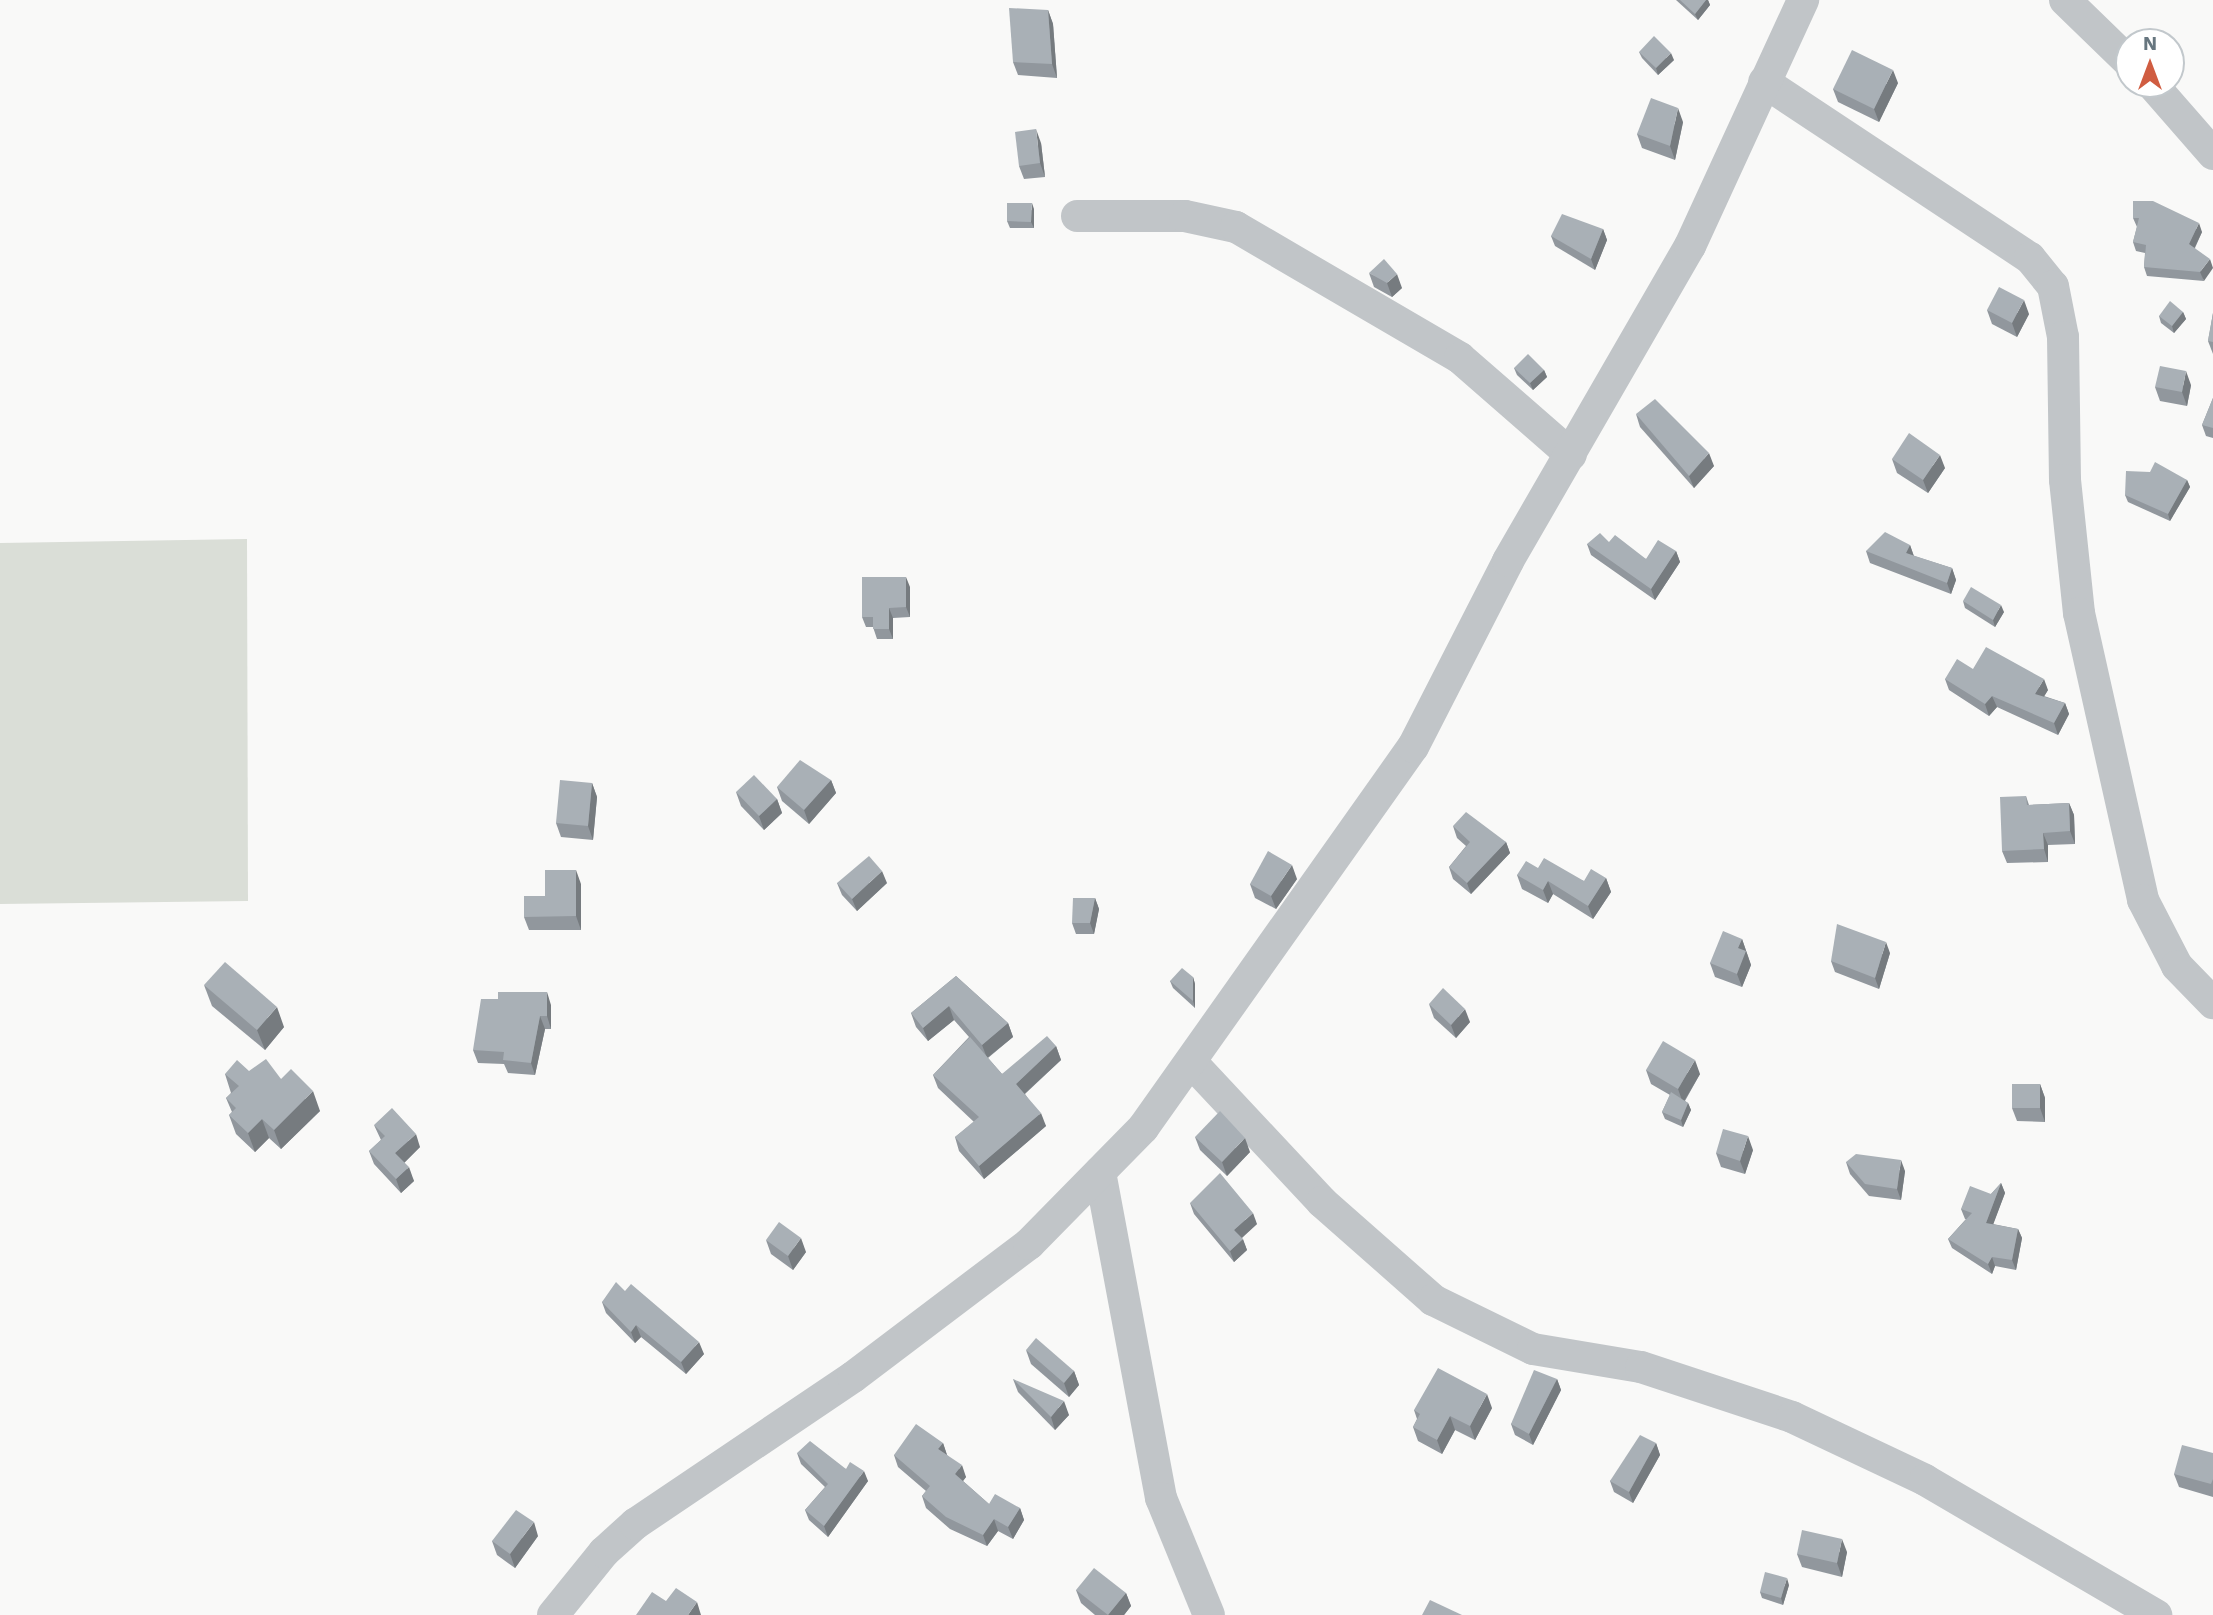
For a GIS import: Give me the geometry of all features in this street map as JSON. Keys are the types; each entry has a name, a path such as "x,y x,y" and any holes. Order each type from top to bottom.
{"street":[{"path":"553,1615 604,1552 635,1524 853,1377 1029,1244 1100,1172 1193,1064 1388,789 1571,455 1690,246 1763,82 1803,0"},
{"path":"2065,0 2115,48"},
{"path":"1763,82 2030,258 2053,286 2063,337 2065,481 2079,612 2140,887 2152,927 2176,966 2213,1003"},
{"path":"2164,98 2213,154"},
{"path":"1077,216 1185,216 1236,227 1460,358 1571,455"},
{"path":"1193,1064 1322,1202 1433,1300 1533,1349 1641,1367 1792,1417 1925,1480 2156,1615"},
{"path":"1100,1172 1161,1498 1209,1615"}],"shaded area":[{"path":"247,539 248,901 0,904 0,543"}],"building":[{"path":"1680,0 1706,0 1695,14"},
{"path":"1009,8 1048,10 1052,64 1013,62"},
{"path":"1654,36 1671,53 1656,68 1639,52"},
{"path":"1852,50 1893,70 1874,109 1833,89"},
{"path":"1651,98 1678,108 1670,146 1637,134"},
{"path":"1036,129 1040,163 1019,166 1015,132"},
{"path":"2133,201 2153,201 2199,223 2189,244 2210,259 2200,272 2144,267 2146,245 2133,242 2139,218 2133,218"},
{"path":"1007,203 1032,203 1031,222 1007,221"},
{"path":"1562,214 1603,229 1591,259 1551,236"},
{"path":"1384,259 1397,274 1387,283 1369,273"},
{"path":"1999,287 2024,300 2012,323 1987,310"},
{"path":"2170,301 2183,312 2172,326 2159,316"},
{"path":"2213,313 2213,342 2208,341"},
{"path":"1528,354 1544,370 1530,383 1514,368"},
{"path":"2160,366 2186,371 2182,392 2155,387"},
{"path":"2213,398 2213,428 2202,425"},
{"path":"1655,399 1709,453 1689,476 1636,414"},
{"path":"1909,433 1940,455 1923,480 1892,459"},
{"path":"2155,462 2187,480 2168,514 2125,495 2126,471 2150,472"},
{"path":"1885,532 1910,545 1906,553 1952,568 1947,583 1866,551"},
{"path":"1600,533 1609,542 1615,535 1646,559 1658,540 1676,551 1651,589 1587,544"},
{"path":"862,577 906,577 906,607 889,608 889,629 873,629 873,617 862,617"},
{"path":"1971,587 2001,605 1993,620 1963,601"},
{"path":"1986,647 2044,679 2035,694 2065,703 2054,723 1992,696 1985,704 1945,679 1957,659 1973,669"},
{"path":"800,760 831,780 804,810 777,787"},
{"path":"754,775 777,799 759,816 736,792"},
{"path":"560,780 592,783 588,826 556,823"},
{"path":"2026,796 2027,805 2069,803 2070,831 2043,833 2044,849 2002,851 2000,797"},
{"path":"1466,812 1506,842 1467,883 1449,867 1470,842 1453,826"},
{"path":"1268,851 1292,865 1271,896 1250,884"},
{"path":"869,856 882,871 852,899 837,883"},
{"path":"1544,858 1584,881 1591,869 1606,878 1588,906 1548,881 1543,890 1517,875 1526,861 1538,868"},
{"path":"545,870 576,870 576,916 524,917 524,896 545,896"},
{"path":"1073,898 1095,898 1090,923 1072,923"},
{"path":"1837,924 1886,942 1875,978 1831,961"},
{"path":"1723,931 1742,939 1738,948 1746,951 1737,974 1710,963"},
{"path":"225,962 277,1007 257,1030 204,985"},
{"path":"1182,968 1193,977 1193,1001 1170,981"},
{"path":"956,976 1008,1023 982,1045 949,1006 923,1028 911,1013"},
{"path":"1443,988 1465,1009 1451,1025 1429,1004"},
{"path":"498,992 547,992 547,1016 540,1016 531,1063 503,1060 504,1052 473,1050 481,999 498,999"},
{"path":"1047,1036 1056,1046 1016,1084 1041,1113 979,1166 955,1137 979,1117 933,1075 970,1037 1002,1074"},
{"path":"1663,1041 1695,1060 1678,1089 1646,1070"},
{"path":"266,1059 281,1079 291,1069 313,1091 274,1130 262,1119 248,1133 229,1115 236,1108 226,1098 239,1086 225,1074 237,1060 249,1071"},
{"path":"2012,1084 2040,1084 2040,1108 2012,1108"},
{"path":"1671,1092 1688,1103 1681,1120 1662,1112"},
{"path":"392,1108 416,1134 395,1153 409,1167 396,1179 369,1151 385,1136 374,1125"},
{"path":"1220,1111 1245,1138 1222,1162 1195,1137"},
{"path":"1723,1129 1748,1136 1740,1161 1716,1153"},
{"path":"1856,1154 1901,1160 1897,1189 1865,1184 1846,1162"},
{"path":"1220,1173 1253,1213 1234,1230 1243,1239 1230,1251 1190,1203"},
{"path":"2001,1183 1986,1223 2018,1229 2012,1260 1992,1257 1988,1264 1948,1239 1972,1213 1961,1209 1970,1186 1991,1194"},
{"path":"779,1222 801,1238 788,1256 766,1240"},
{"path":"616,1282 625,1291 631,1284 699,1342 681,1362 636,1325 631,1332 602,1302"},
{"path":"1036,1338 1074,1371 1064,1383 1026,1350"},
{"path":"1438,1368 1487,1394 1470,1426 1450,1416 1437,1440 1413,1427 1420,1414 1414,1410"},
{"path":"1534,1370 1557,1379 1529,1434 1511,1424"},
{"path":"1013,1379 1064,1401 1051,1417"},
{"path":"916,1424 943,1443 938,1449 962,1465 955,1474 989,1504 995,1494 1020,1508 1008,1527 994,1519 983,1535 946,1517 922,1496 930,1486 894,1455"},
{"path":"1640,1435 1656,1443 1629,1492 1610,1481"},
{"path":"810,1441 846,1469 850,1462 864,1471 824,1526 805,1510 828,1484 797,1453"},
{"path":"2182,1445 2213,1453 2211,1484 2174,1474"},
{"path":"516,1510 534,1522 510,1554 492,1541"},
{"path":"1802,1530 1842,1539 1837,1563 1797,1554"},
{"path":"1094,1568 1126,1593 1108,1615 1076,1590"},
{"path":"1765,1572 1787,1578 1781,1598 1760,1592"},
{"path":"676,1588 697,1602 688,1615 636,1615 652,1592 666,1601"},
{"path":"1430,1600 1462,1615 1422,1615"}]}
